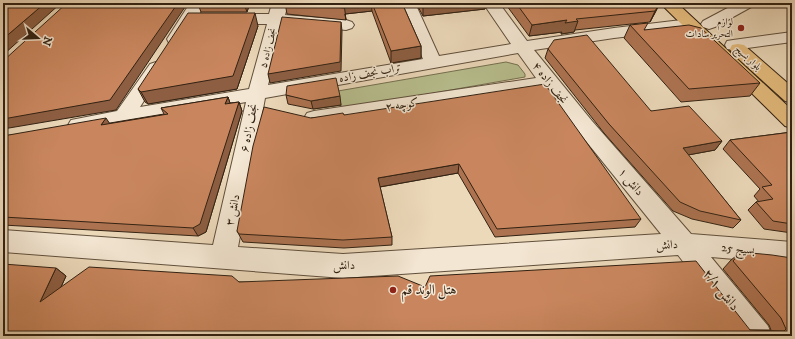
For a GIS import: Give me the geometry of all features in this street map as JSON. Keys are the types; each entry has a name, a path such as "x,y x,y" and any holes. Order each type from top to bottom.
{"main road":[{"name":"بلوار بسیج","path":"668,3 792,121"},
{"name":"بلوار بسیج","path":"686,3 792,98"}],"street":[{"path":"407,3 433,62"},
{"name":"نجف زاده ۴","path":"492,3 521,47 578,119"},
{"path":"709,24 748,3"},
{"path":"124,116 166,53 199,15 278,11 346,25"},
{"name":"نجف زاده ۵","path":"260,102 278,11"},
{"name":"تراب نجف زاده","path":"64,127 124,116 260,102 433,62 614,33 690,24"},
{"path":"733,46 792,37"},
{"name":"کوچه ۲","path":"298,115 313,118 550,82"},
{"name":"نجف زاده ۶","path":"242,164 260,102"},
{"name":"دانش ۱","path":"578,119 684,244"},
{"name":"دانش ۳","path":"223,257 242,164"},
{"name":"دانش","path":"3,241 343,266 684,244"},
{"name":"بسیج 25","path":"684,244 792,254"},
{"name":"دانش ۲/۱","path":"684,244 758,336"}],"green space":[{"path":"506,62 518,65 525,74 525,77 342,109 338,91"}],"building":[{"path":"3,3 45,3 3,39"},
{"path":"67,3 178,3 110,100 3,119 3,61"},
{"path":"244,3 244,4 198,4"},
{"path":"290,3 344,3 344,8"},
{"path":"372,3 402,3 421,46 391,51"},
{"path":"422,3 439,3 423,5"},
{"path":"516,3 660,3 655,11 576,19 578,21 565,23 567,20 532,25"},
{"path":"188,13 255,13 233,76 141,92 138,89"},
{"path":"282,17 341,22 340,62 268,74"},
{"path":"648,23 644,30 689,25 701,28 760,83 689,89 630,25"},
{"path":"587,35 651,111 689,106 722,141 683,148 741,220 700,211 680,202 609,124 548,49 554,40"},
{"path":"336,78 340,96 311,101 286,95 287,86"},
{"path":"545,84 641,219 497,229 459,164 378,178 392,237 343,240 239,234 237,231 253,146 264,107 311,118 343,113 344,115"},
{"path":"228,97 225,104 239,102 200,224 193,228 3,217 3,136 106,118 101,125 168,114 161,108"},
{"path":"792,132 792,224 773,221 756,202 773,199 762,187 772,185 730,140"},
{"path":"741,252 792,258 792,336 3,336 3,264 56,268 40,302 89,267 232,276 239,282 398,276 425,287 430,276 696,261 750,330 784,331 786,329 781,318 733,261"}],"place":[{"name":"لوازم التحریر سادات","path":"741,28"},
{"name":"هتل الوند قم","path":"393,290"}]}
